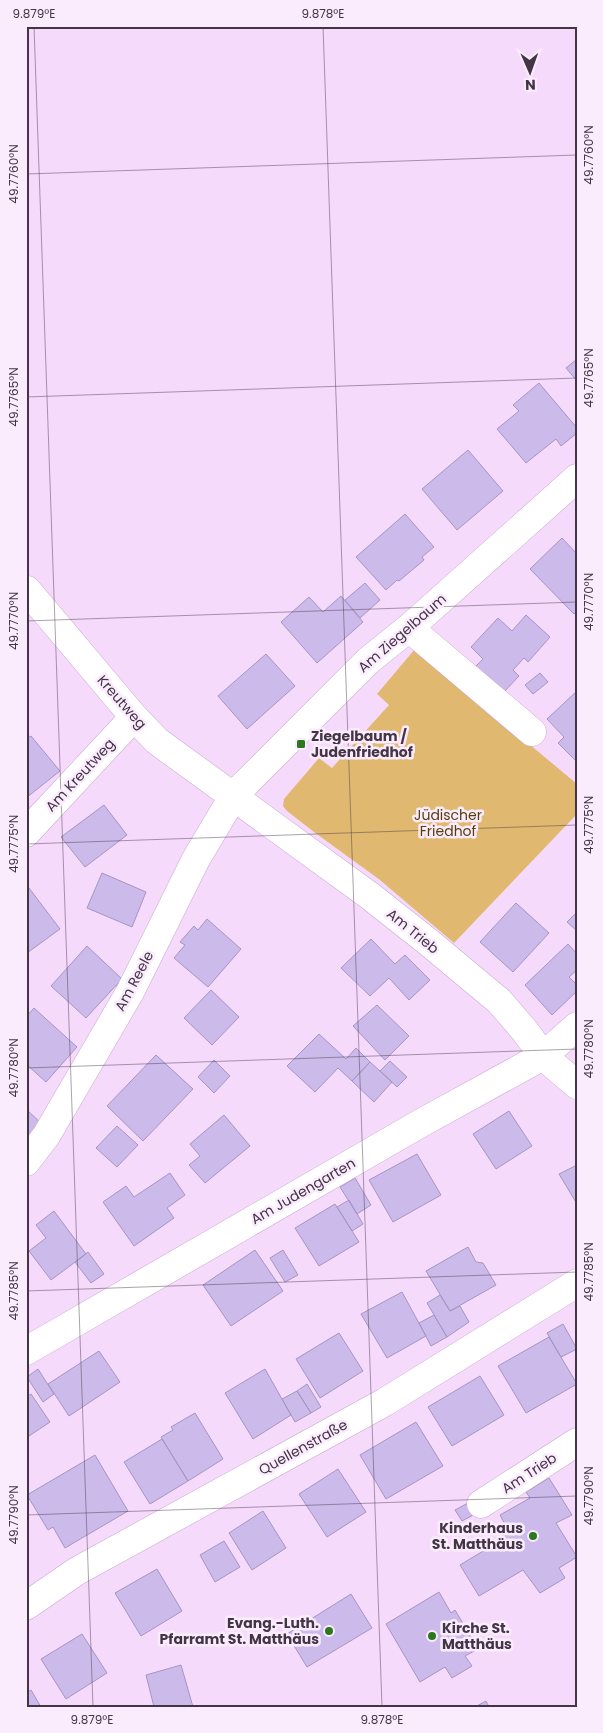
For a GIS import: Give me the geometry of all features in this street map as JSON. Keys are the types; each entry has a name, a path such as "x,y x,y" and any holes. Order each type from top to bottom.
{"street":[{"name":"Am Ziegelbaum","path":"234,795 369,660 409,628 577,478"},
{"name":"Kreutweg","path":"27,590 134,717 157,741 234,795"},
{"path":"409,628 532,732"},
{"name":"Am Kreutweg","path":"26,833 134,717"},
{"name":"Am Trieb","path":"234,795 340,876 370,896 499,1001 525,1031 543,1056 577,1084"},
{"name":"Am Reele","path":"26,1162 46,1136 130,992 196,859 234,795"},
{"name":"Am Judengarten","path":"26,1351 421,1123 543,1056 577,1026"},
{"name":"Quellenstraße","path":"26,1606 76,1571 385,1402 577,1283"},
{"name":"Am Trieb","path":"481,1504 577,1442"}],"green space":[{"name":"Jüdischer Friedhof","path":"415,649 577,784 577,814 454,943 380,880 314,832 283,806 284,799 319,758 332,768 389,705 377,694"}],"building":[{"path":"577,359 577,381 566,368"},
{"path":"539,383 577,428 577,433 561,446 556,439 526,463 497,429 519,411 513,405"},
{"path":"468,450 503,491 457,530 422,489"},
{"path":"405,514 434,547 422,557 424,560 386,590 356,557"},
{"path":"562,538 577,554 577,611 574,614 530,569"},
{"path":"365,583 380,600 360,618 345,600"},
{"path":"341,596 363,622 317,663 281,622 309,597 323,612"},
{"path":"526,615 550,637 528,662 524,658 513,670 519,676 502,694 474,668 483,659 471,647 498,618 512,631"},
{"path":"266,654 295,686 247,729 218,696"},
{"path":"540,673 548,682 533,694 525,685"},
{"path":"577,691 577,762 558,743 564,737 547,719"},
{"path":"31,736 60,771 26,798 26,739"},
{"path":"104,805 127,835 85,867 61,837"},
{"path":"102,873 146,892 132,927 87,908"},
{"path":"26,884 60,929 27,953 26,951"},
{"path":"516,903 549,933 513,972 480,942"},
{"path":"577,912 577,931 567,922"},
{"path":"207,919 241,949 208,987 174,958 185,945 180,942 194,926 198,930"},
{"path":"371,939 395,964 405,955 430,980 409,1000 389,978 370,996 341,968"},
{"path":"568,944 577,954 577,970 569,977 577,985 577,991 552,1015 525,985"},
{"path":"87,946 122,979 86,1018 51,986"},
{"path":"211,990 239,1017 212,1045 184,1018"},
{"path":"377,1005 409,1036 385,1060 353,1026"},
{"path":"34,1008 77,1047 46,1082 26,1064 26,1043 28,1041 26,1038 26,1017"},
{"path":"319,1034 346,1059 356,1048 370,1062 352,1081 338,1068 315,1092 287,1066"},
{"path":"156,1055 193,1089 143,1141 107,1106"},
{"path":"214,1060 230,1076 214,1093 198,1077"},
{"path":"390,1061 407,1077 397,1087 380,1071"},
{"path":"370,1062 392,1082 374,1102 352,1081"},
{"path":"26,1109 43,1125 26,1142"},
{"path":"509,1111 532,1146 496,1169 473,1134"},
{"path":"224,1115 250,1146 205,1183 189,1165 200,1156 190,1144"},
{"path":"117,1126 138,1145 117,1167 96,1148"},
{"path":"417,1154 441,1195 393,1222 369,1180"},
{"path":"577,1165 577,1204 559,1174"},
{"path":"170,1173 185,1195 167,1208 174,1218 134,1246 103,1202 126,1186 134,1197"},
{"path":"355,1178 371,1205 357,1214 340,1187"},
{"path":"349,1200 363,1224 352,1231 337,1207"},
{"path":"335,1204 359,1242 319,1266 295,1228"},
{"path":"54,1211 86,1254 51,1280 29,1251 46,1238 36,1225"},
{"path":"468,1247 476,1262 483,1263 496,1285 450,1311 426,1271"},
{"path":"255,1250 283,1291 231,1326 203,1285"},
{"path":"283,1250 298,1275 285,1282 270,1258"},
{"path":"88,1252 104,1274 91,1283 75,1262"},
{"path":"402,1292 426,1336 387,1358 361,1314"},
{"path":"440,1295 450,1311 460,1306 469,1322 447,1337 427,1303"},
{"path":"434,1315 447,1337 431,1346 419,1323"},
{"path":"563,1324 577,1349 561,1357 547,1333"},
{"path":"339,1333 363,1371 320,1398 296,1359"},
{"path":"549,1337 577,1384 526,1413 498,1366"},
{"path":"99,1351 120,1382 69,1416 48,1384"},
{"path":"38,1369 54,1394 43,1402 27,1377"},
{"path":"265,1369 291,1415 253,1439 225,1393"},
{"path":"480,1376 504,1415 452,1446 428,1407"},
{"path":"307,1384 321,1407 311,1413 297,1391"},
{"path":"297,1391 311,1413 295,1422 282,1399"},
{"path":"31,1394 50,1422 26,1438 26,1397"},
{"path":"195,1413 223,1459 188,1481 161,1437 173,1430 171,1427"},
{"path":"416,1422 443,1466 386,1499 360,1455"},
{"path":"162,1439 188,1481 150,1504 124,1462"},
{"path":"95,1455 128,1511 65,1548 53,1527 48,1530 27,1495"},
{"path":"338,1469 366,1512 327,1537 299,1494"},
{"name":"Kinderhaus St. Matthäus","path":"549,1478 572,1515 556,1523 577,1557 559,1568 565,1578 540,1593 523,1570 479,1596 460,1565 498,1542 496,1540 509,1532 500,1515 530,1498 526,1492"},
{"path":"470,1502 477,1513 462,1521 455,1510"},
{"path":"263,1511 286,1548 252,1570 229,1533"},
{"path":"224,1541 240,1567 215,1582 200,1555"},
{"path":"157,1569 182,1611 141,1636 115,1593"},
{"name":"Kirche St. Matthäus","path":"439,1592 451,1613 455,1610 478,1649 465,1656 472,1666 452,1678 445,1667 420,1682 386,1624"},
{"name":"Evang.-Luth. Pfarramt St. Matthäus","path":"351,1594 372,1628 307,1667 287,1634"},
{"path":"82,1634 107,1673 66,1699 41,1659"},
{"path":"181,1665 193,1707 154,1707 146,1675"},
{"path":"31,1690 41,1707 26,1707 26,1693"},
{"path":"486,1701 489,1707 475,1707"}],"place":[{"name":"Ziegelbaum / Judenfriedhof","path":"301,744"},
{"name":"Kinderhaus St. Matthäus","path":"533,1536"},
{"name":"Evang.-Luth. Pfarramt St. Matthäus","path":"329,1631"},
{"name":"Kirche St. Matthäus","path":"432,1636"}]}
